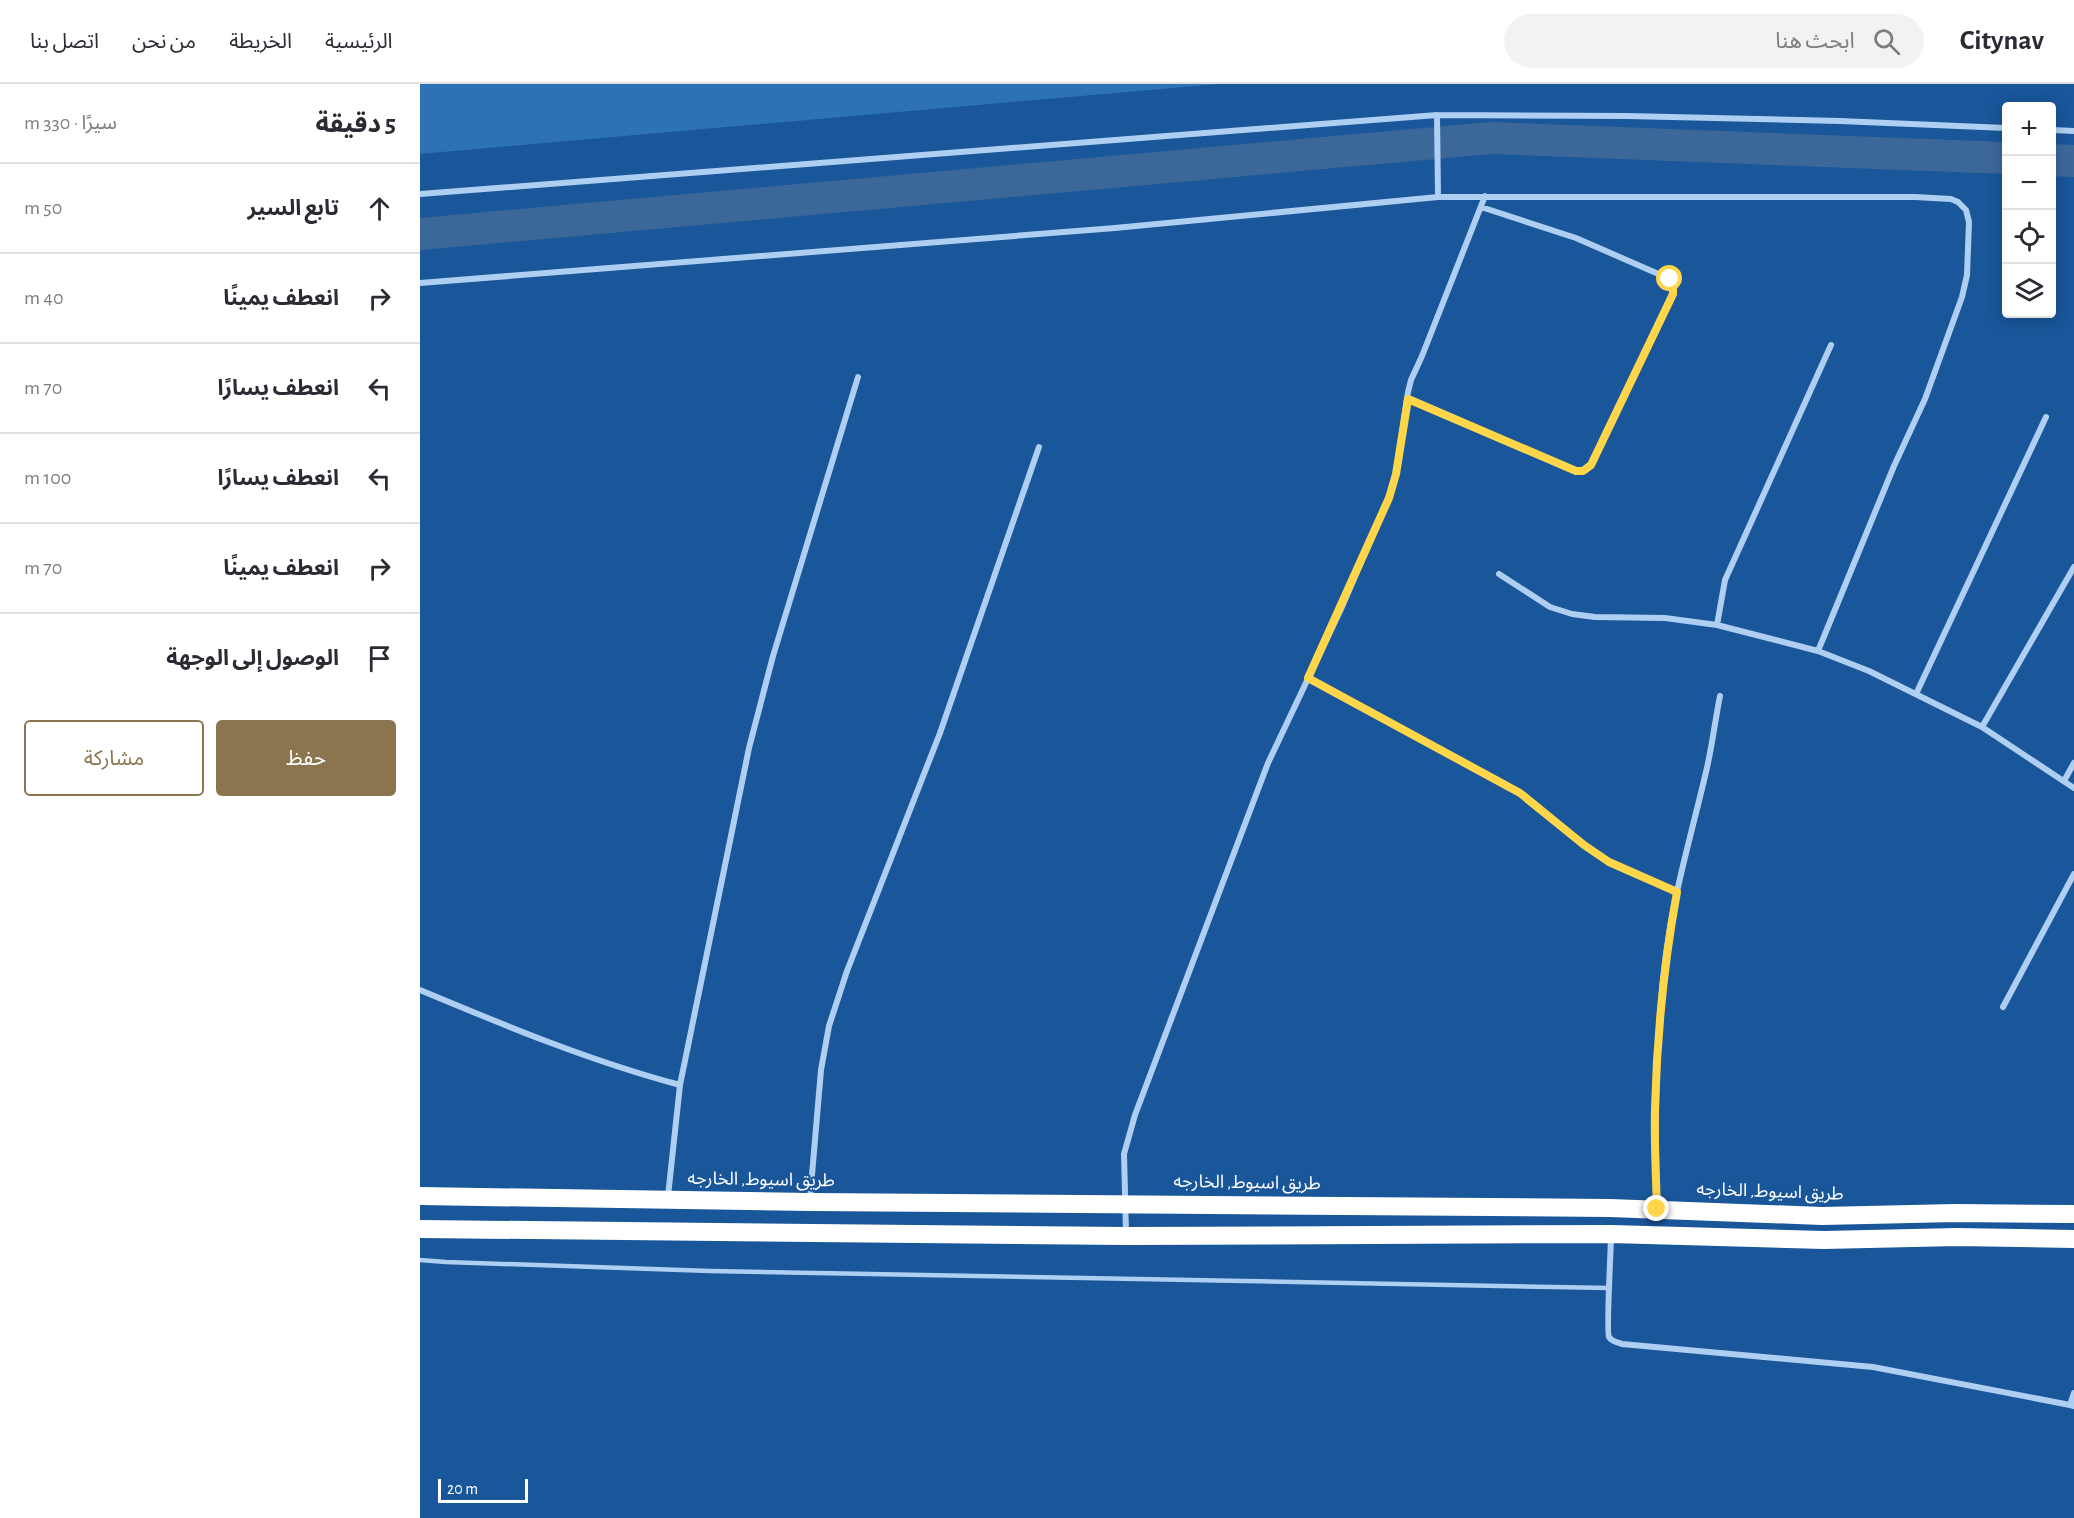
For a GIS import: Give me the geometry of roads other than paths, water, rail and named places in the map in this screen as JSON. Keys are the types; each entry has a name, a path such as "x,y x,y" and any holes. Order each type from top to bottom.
{"highway":[{"name":"طريق اسيوط, الخارجه","path":"420,1196 810,1202 1657,1209 1821,1216 1956,1213 2074,1214"},
{"path":"420,1228 1126,1236 1611,1234 1824,1240 2074,1239"}],"street":[{"path":"420,194 1437,115 1663,116 2002,128"},
{"path":"1437,115 1438,197"},
{"path":"2056,130 2074,131"},
{"path":"1126,1236 1124,1154 1135,1115 1268,763 1389,498 1396,474 1411,380 1485,196"},
{"path":"420,283 1115,228 1438,197 1915,197 1951,199 1958,202 1965,210 1969,222 1967,274 1962,297 1924,399 1818,651"},
{"path":"1408,399 1576,471 1583,471 1591,465 1673,294 1673,283 1670,279 1576,238 1481,207"},
{"path":"1717,626 1725,580 1831,345"},
{"path":"668,1200 680,1084 749,748 773,656 858,377"},
{"path":"1916,694 2046,417"},
{"path":"810,1202 821,1070 829,1026 847,971 940,733 1039,447"},
{"path":"1982,727 2074,567"},
{"path":"1499,574 1550,607 1572,614 1595,617 1665,618 1717,626 1818,651 1869,671 1982,727 2074,788"},
{"path":"1308,678 1520,793 1584,845 1609,862 1677,892"},
{"path":"1657,1209 1655,1109 1666,953 1720,696"},
{"path":"2064,781 2074,763"},
{"path":"2004,1007 2074,874"},
{"path":"420,990 525,1034 625,1070 680,1084"},
{"path":"1611,1234 1611,1288 1607,1329 1608,1336 1622,1344 1873,1367 2072,1406 2074,1393"}],"lane":[{"path":"420,1260 710,1271 1611,1288"}],"waterway":[{"path":"420,234 1491,138 2002,158"},
{"path":"2056,160 2074,161"}]}
